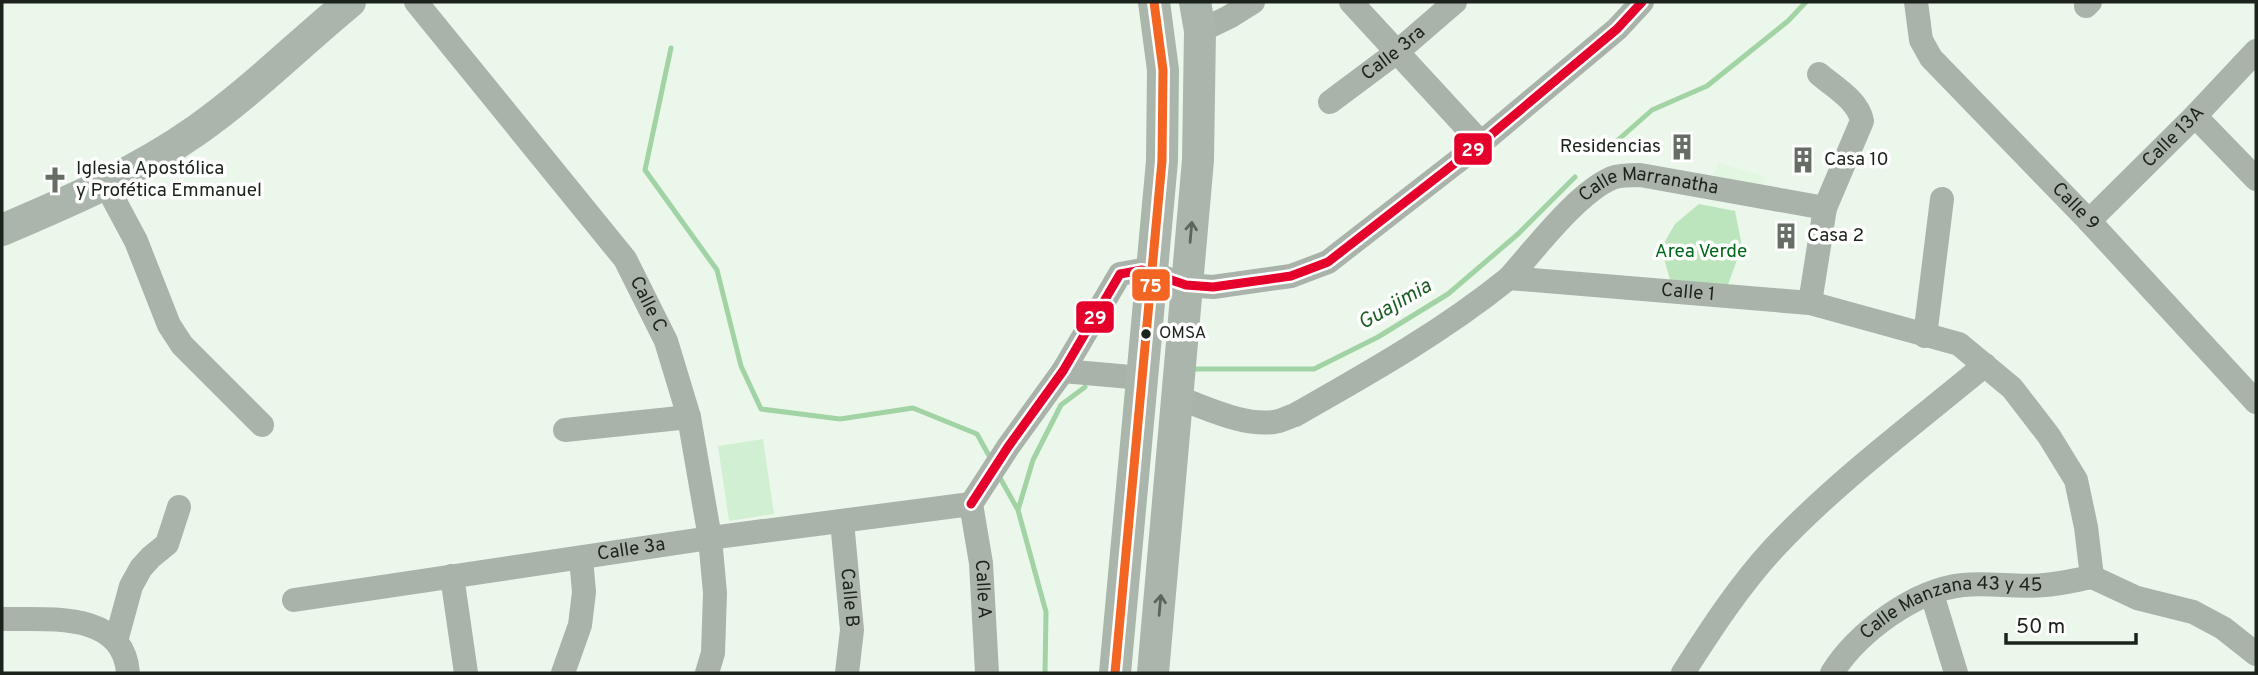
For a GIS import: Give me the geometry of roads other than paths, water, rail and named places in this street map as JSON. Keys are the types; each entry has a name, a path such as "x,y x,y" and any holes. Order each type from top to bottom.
{"main road":[{"path":"2,230 106,185 197,130 349,2"},
{"path":"1115,673 1162,161 1163,70 1154,2"},
{"path":"1153,673 1198,160 1198,17"}],"street":[{"name":"Calle C","path":"416,2 625,259 666,341 690,417 710,538 715,593 713,653 706,673"},
{"path":"1198,17 1229,17 1252,2"},
{"path":"1351,2 1481,144"},
{"name":"Calle 3ra","path":"1330,102 1397,52 1455,2"},
{"path":"977,495 1063,371 1120,274 1134,270 1152,272 1168,281 1213,287 1292,276 1328,262 1481,144 1617,29 1642,2"},
{"name":"Calle 9","path":"1916,2 1921,40 1931,58 2090,221 2256,401"},
{"name":"Calle 13A","path":"2090,221 2256,51"},
{"path":"1810,303 1825,208 1862,121 1855,104 1819,74"},
{"path":"2195,116 2256,179"},
{"name":"Calle Marranatha","path":"1509,278 1579,200 1598,185 1615,177 1640,175 1825,208"},
{"path":"106,185 136,241 169,326 182,345 262,425"},
{"path":"1925,336 1942,199"},
{"path":"1178,398 1234,418 1252,421 1274,422 1295,415 1413,348 1476,305 1509,278"},
{"name":"Calle 1","path":"1509,278 1810,303 1959,344 2012,388 2049,436 2076,480 2086,527 2092,577"},
{"path":"1682,673 1726,605 1775,547 1875,453 1985,365"},
{"path":"1063,371 1142,378"},
{"path":"565,430 690,417"},
{"name":"Calle 3a","path":"294,600 842,521 977,495"},
{"name":"Calle A","path":"977,495 987,673"},
{"path":"116,642 131,586 141,568 167,544 179,507"},
{"name":"Calle B","path":"842,521 852,630 847,673"},
{"path":"563,673 580,625 584,592 581,558"},
{"path":"452,576 466,673"},
{"path":"2092,577 2137,598 2193,612 2223,628 2256,654"},
{"name":"Calle Manzana 43 y 45","path":"1832,673 1857,642 1881,622 1905,606 1932,594 1960,585 1994,583 2042,586 2092,577"},
{"path":"1932,594 1956,673"},
{"path":"2,619 68,620 98,627 116,642 127,660 128,673"}],"waterway":[{"name":"Guajimia","path":"1618,140 1652,110 1707,86 1788,21 1806,2"},
{"path":"671,48 645,170 717,270 741,366 761,409 840,419 913,408 977,434 992,461"},
{"name":"Guajimia","path":"1192,369 1314,369 1378,337 1448,294 1518,234 1575,177"},
{"name":"Guajimia","path":"1018,510 1033,460 1061,405 1085,387"},
{"path":"999,476 1018,510 1046,612 1045,673"}],"place":[{"name":"Residencias","path":"1682,147"},
{"name":"Casa 10","path":"1803,160"},
{"name":"Iglesia Apostólica y Profética Emmanuel","path":"55,180"},
{"name":"Casa 2","path":"1786,236"},
{"name":"OMSA","path":"1146,334"}],"park label":[{"name":"Area Verde","path":"1701,252"}]}
